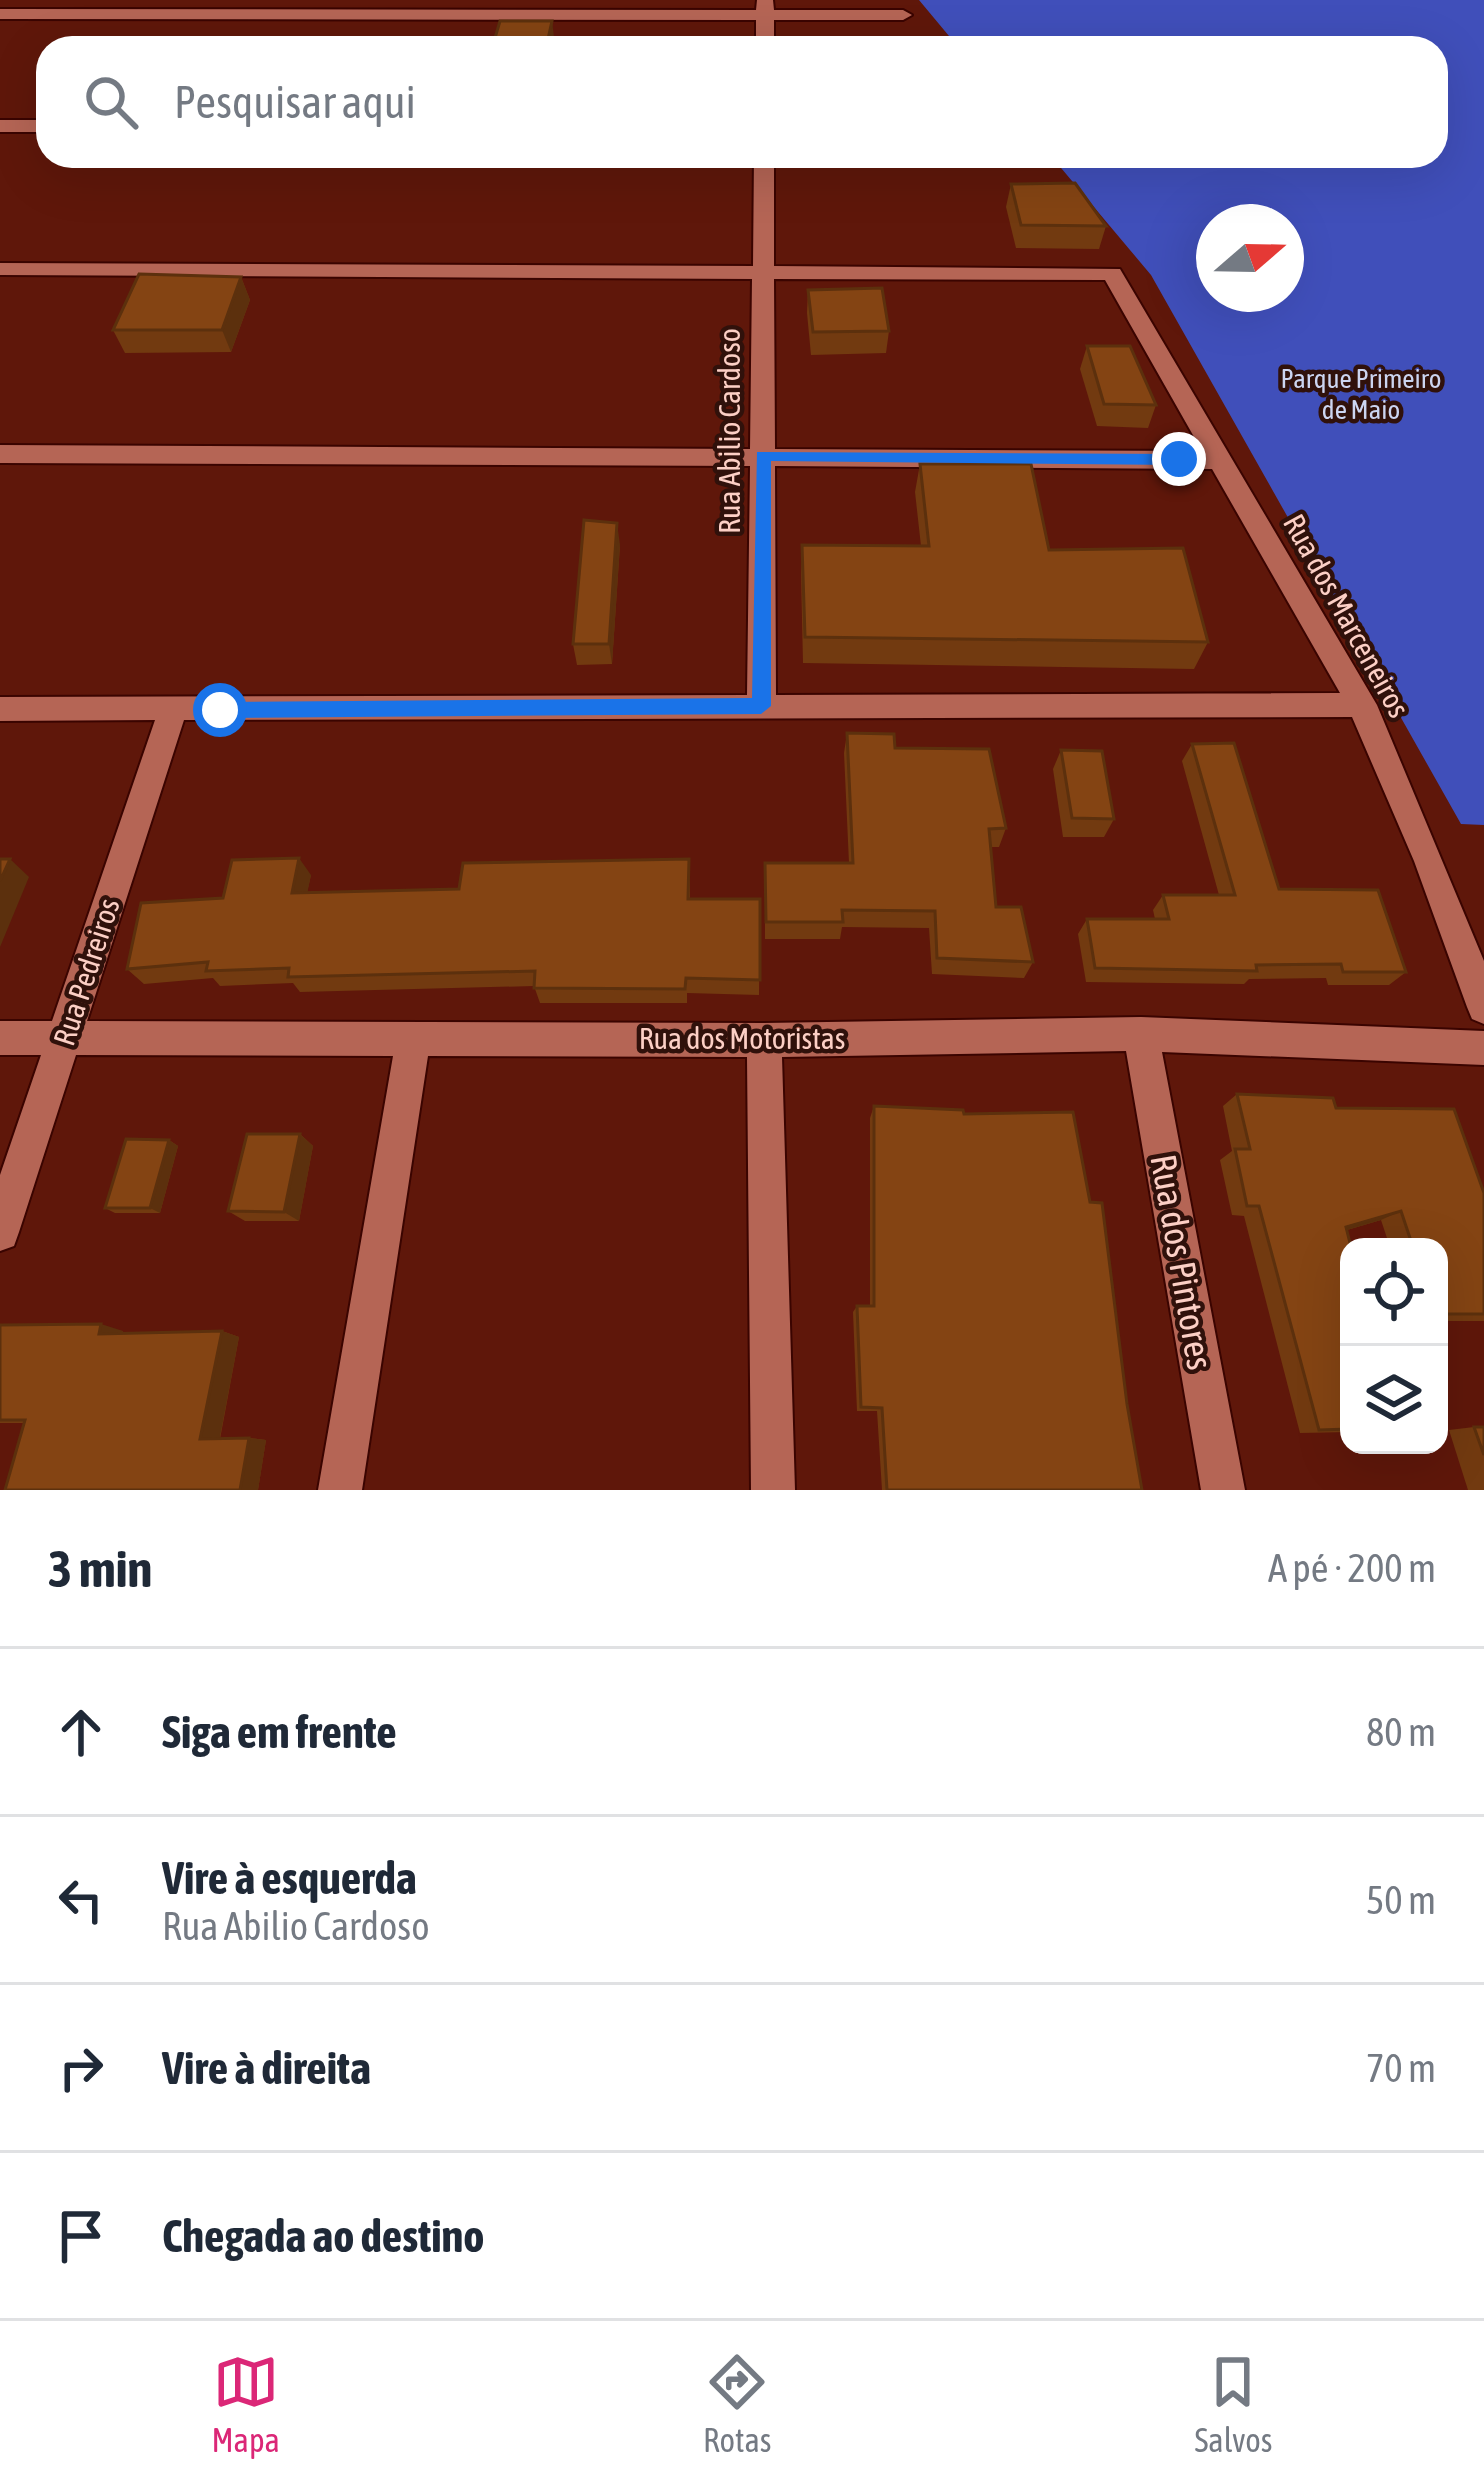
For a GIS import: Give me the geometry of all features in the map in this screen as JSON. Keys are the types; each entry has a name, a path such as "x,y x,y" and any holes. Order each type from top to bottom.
{"street":[{"path":"0,14 765,7 903,15"},
{"path":"0,126 36,126"},
{"name":"Rua Abilio Cardoso","path":"761,706 764,168"},
{"path":"0,269 764,270"},
{"name":"Rua dos Marceneiros","path":"764,270 1112,274 1362,705 1430,861 1484,1007"},
{"path":"0,454 1220,460"},
{"path":"0,709 1362,705"},
{"name":"Rua Pedreiros","path":"0,1232 172,710"},
{"name":"Rua dos Motoristas","path":"0,1038 764,1040 1141,1034 1484,1048"},
{"name":"Rua dos Pintores","path":"1141,1034 1223,1490"},
{"path":"340,1490 413,1040"},
{"path":"764,1040 772,1490"}],"green space":[{"name":"Parque Primeiro de Maio","path":"919,0 1484,0 1484,825 1461,824 1151,275 1061,168 1448,168 1448,36 949,36"}],"building":[{"path":"500,21 552,21 549,36 496,36"},
{"path":"1075,183 1106,226 1021,225 1011,184"},
{"path":"139,274 241,277 222,330 113,330"},
{"path":"882,288 889,331 813,332 808,290"},
{"path":"1087,346 1130,346 1156,405 1104,404"},
{"path":"920,464 1031,464 1049,550 1183,548 1208,642 805,637 802,545 929,546"},
{"path":"584,520 617,523 609,644 573,644"},
{"path":"847,733 894,734 895,748 989,749 1006,828 989,829 996,907 1021,907 1033,962 937,958 935,911 842,910 843,922 766,922 765,863 853,863"},
{"path":"1234,743 1279,889 1378,890 1406,972 1343,972 1341,964 1256,965 1257,971 1095,968 1087,919 1169,919 1163,895 1235,895 1192,744"},
{"path":"1061,750 1102,751 1114,819 1072,818"},
{"path":"299,858 292,893 459,889 463,863 689,859 688,899 760,899 760,980 686,978 685,989 534,988 535,971 288,977 289,968 206,971 208,962 127,969 141,903 223,898 232,860"},
{"path":"0,859 10,859 0,881"},
{"path":"1237,1094 1333,1098 1336,1108 1454,1109 1484,1193 1484,1314 1448,1314 1448,1238 1410,1238 1401,1211 1346,1227 1349,1238 1340,1238 1340,1429 1319,1430 1259,1206 1247,1206 1235,1149 1250,1149"},
{"path":"874,1106 963,1110 964,1114 1073,1112 1090,1202 1102,1203 1142,1490 887,1490 882,1408 861,1407 857,1306 874,1306"},
{"path":"247,1134 300,1134 284,1212 228,1211"},
{"path":"126,1139 169,1140 150,1208 105,1208"},
{"path":"101,1324 99,1334 222,1331 200,1439 249,1438 240,1490 5,1490 25,1420 0,1420 0,1325"},
{"path":"1474,1427 1484,1427 1484,1455"}],"route":[{"path":"220,710 761,706 763,456 1179,459"}]}
